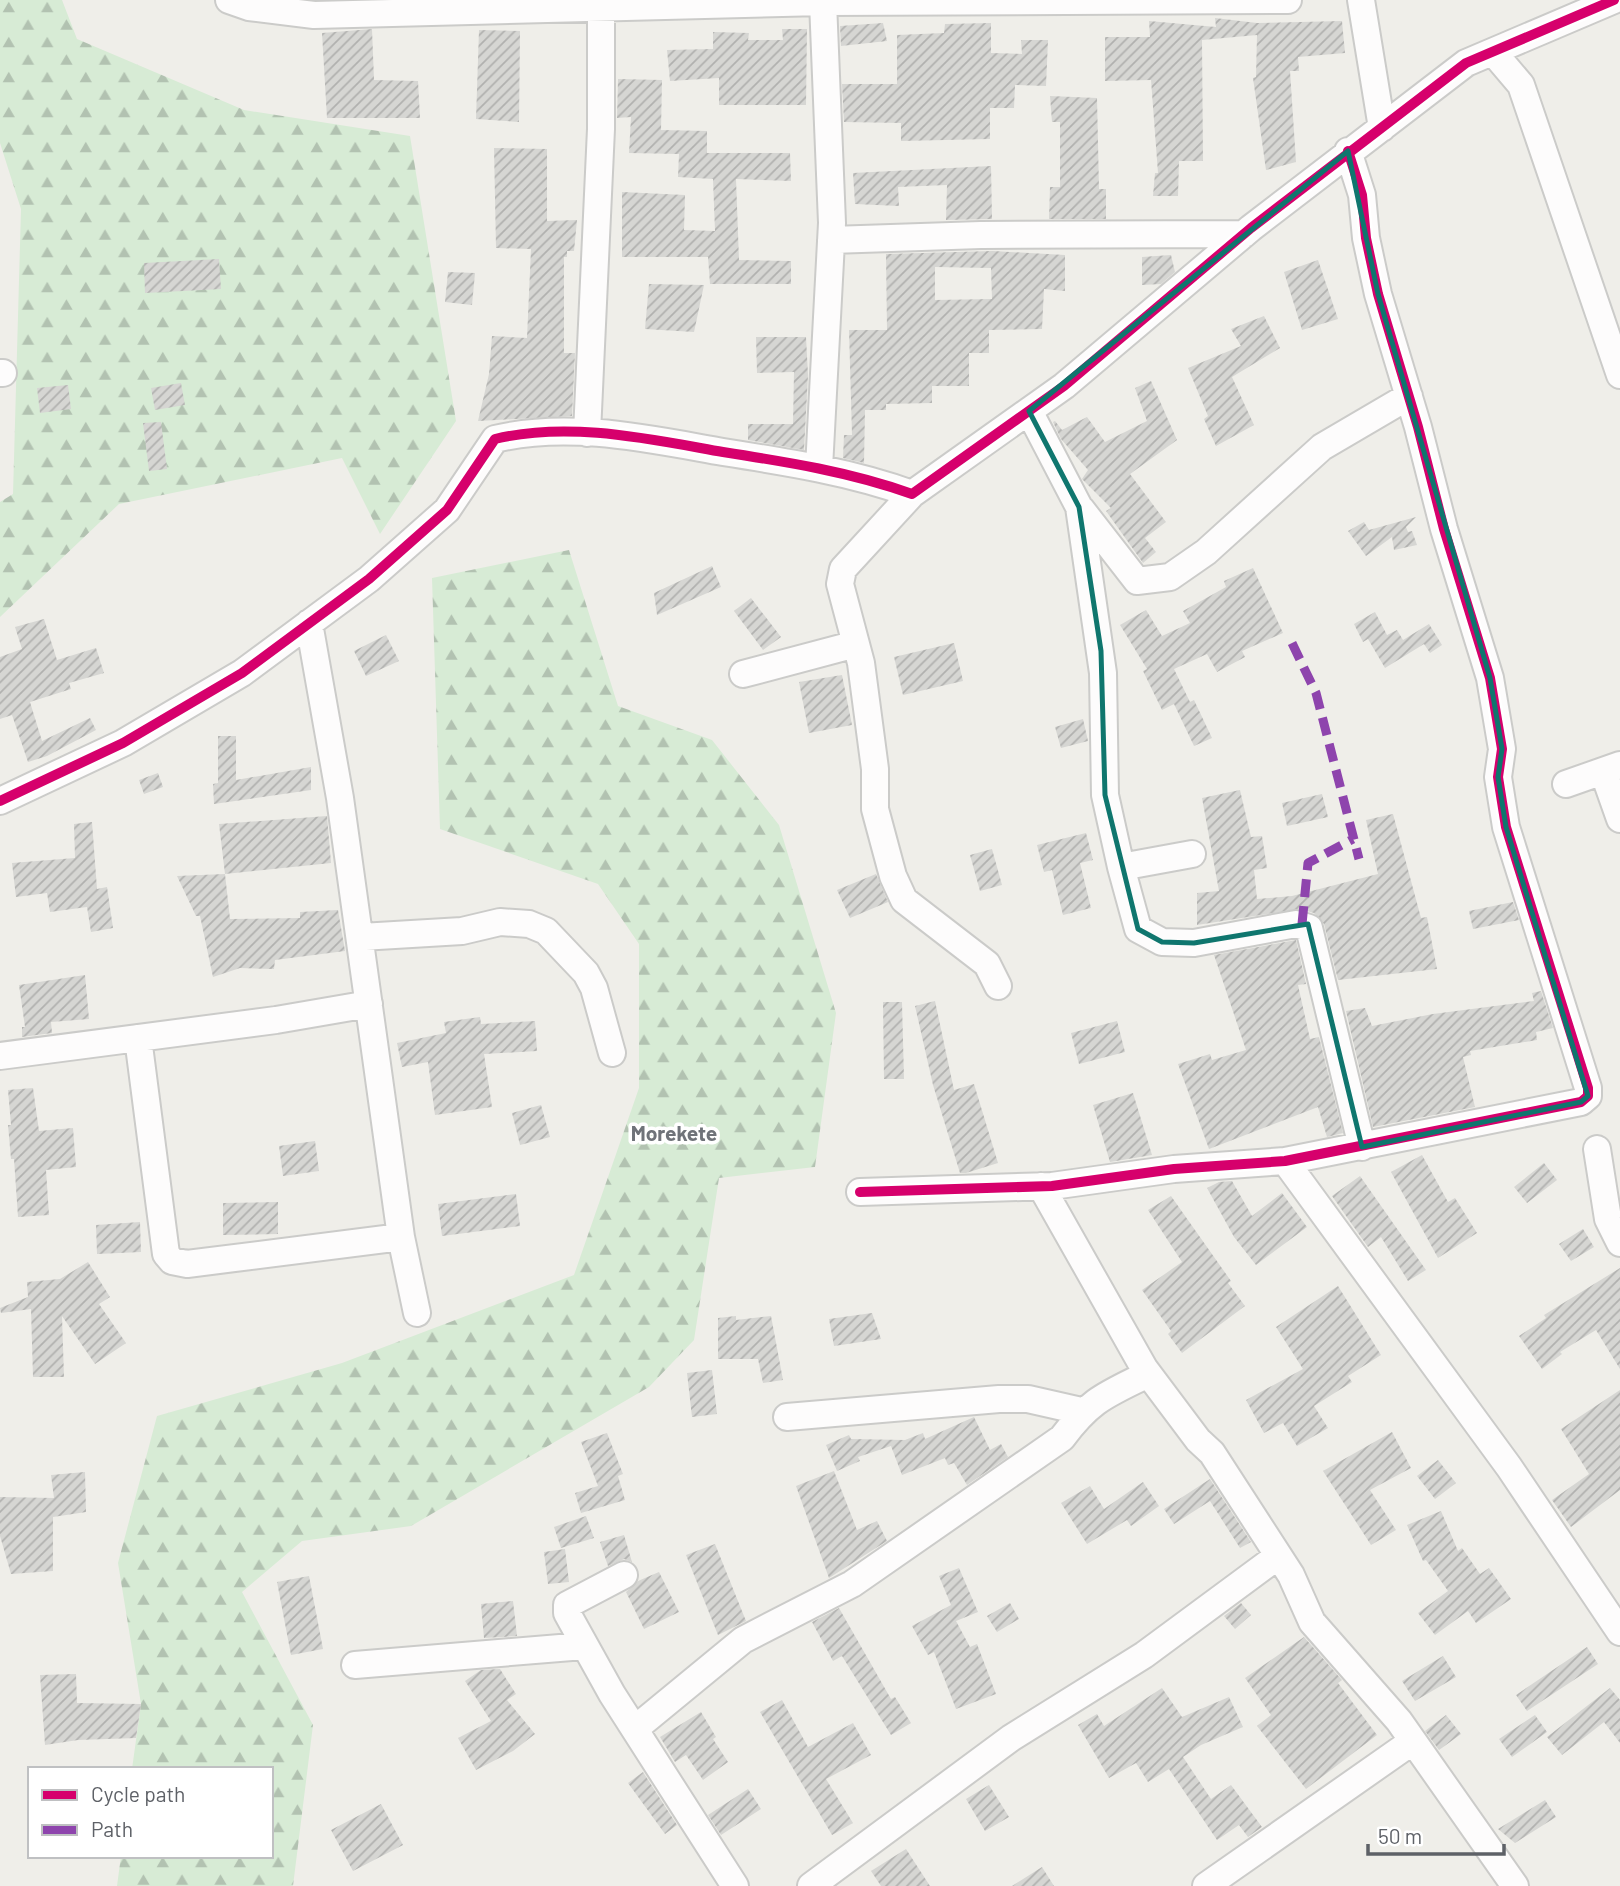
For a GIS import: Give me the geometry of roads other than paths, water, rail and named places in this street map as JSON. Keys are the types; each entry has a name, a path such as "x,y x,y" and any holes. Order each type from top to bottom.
{"street":[{"path":"229,0 249,7 314,15 466,6 1288,0"},
{"path":"1361,0 1382,128"},
{"path":"998,986 987,964 904,900 893,876 875,809 874,769 856,644 840,584 843,569 912,494 1064,386 1244,234 1348,151 1466,63 1614,0"},
{"path":"819,468 831,240 823,2"},
{"path":"587,433 601,120 601,6"},
{"path":"1521,85 1527,37"},
{"path":"1493,52 1521,85 1620,375"},
{"path":"860,1192 1041,1186 1174,1169 1285,1161 1581,1102 1588,1096 1588,1088 1506,827 1498,777 1502,749 1490,678 1444,529 1409,396 1378,294 1366,238 1362,195 1348,151"},
{"path":"831,240 981,235 1244,234"},
{"path":"1029,411 1079,507 1138,581 1170,577 1206,552 1322,447 1409,396"},
{"path":"0,801 123,743 242,673 369,579 447,510 495,439 527,431 629,436 819,468 912,494"},
{"path":"1079,507 1103,673 1105,795 1138,929 1162,942 1194,943 1296,923 1309,928 1362,1147"},
{"path":"309,623 361,937 401,1237 416,1313"},
{"path":"743,674 856,644"},
{"path":"1566,783 1611,768 1620,819"},
{"path":"1121,867 1192,854"},
{"path":"361,937 461,931 500,922 529,924 546,931 586,973 594,988 611,1053"},
{"path":"0,1056 369,1004"},
{"path":"138,1038 166,1254 172,1261 187,1264 401,1237"},
{"path":"1597,1149 1608,1219 1620,1243"},
{"path":"1285,1161 1509,1467 1620,1632"},
{"path":"1041,1186 1148,1374 1198,1440 1213,1453 1278,1556 1312,1622 1413,1741 1515,1886"},
{"path":"636,1728 743,1640 852,1584 1062,1438 1081,1412 1094,1401 1148,1374"},
{"path":"787,1417 999,1399 1028,1399 1081,1412"},
{"path":"811,1886 994,1750 1144,1655 1278,1556"},
{"path":"624,1575 567,1605 567,1612 584,1646 735,1886"},
{"path":"355,1665 584,1646"},
{"path":"1206,1886 1413,1741"}],"district":[{"name":"Morekete","path":"674,1132"}]}
